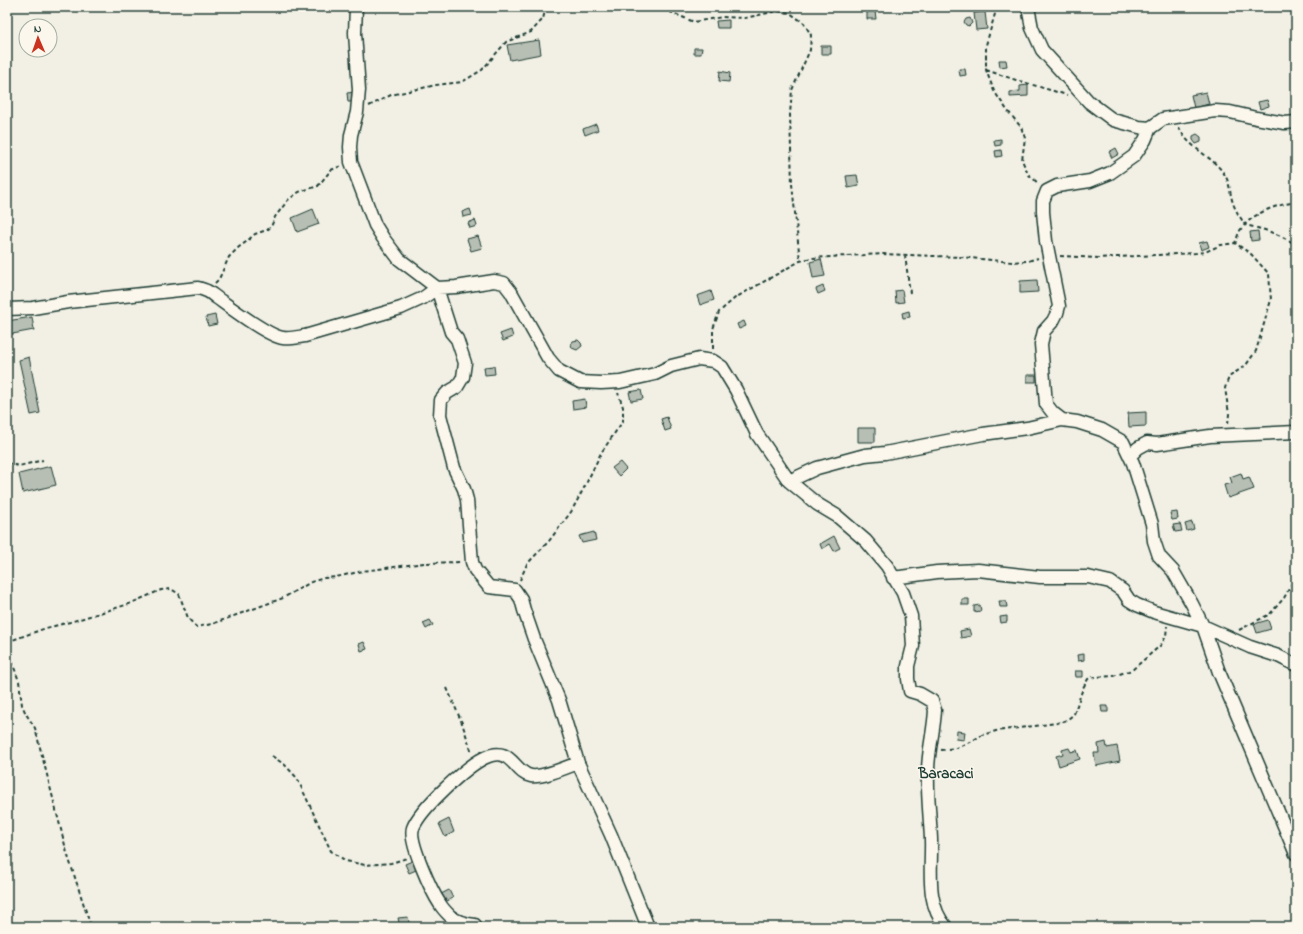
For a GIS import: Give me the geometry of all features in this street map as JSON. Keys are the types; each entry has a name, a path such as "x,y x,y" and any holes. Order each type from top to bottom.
{"street":[{"path":"356,7 355,33 359,90 358,112 351,135 351,162 375,225 383,238 399,258 437,288 451,332 457,339 465,363 463,377 457,387 447,393 440,400 440,415 454,468 464,489 467,500 472,562 475,570 489,587 515,590 521,599 529,625 559,700 578,763 611,835 648,927"},
{"path":"1028,7 1032,28 1042,50 1089,102 1113,120 1139,127 1150,128"},
{"path":"1062,420 1053,413 1046,404 1041,344 1044,331 1053,321 1057,313 1058,306 1046,241 1043,201 1047,191 1057,186 1090,181 1110,173 1134,156 1150,128 1163,119 1215,111 1230,112 1285,123 1296,122"},
{"path":"7,310 198,288 208,290 262,329 283,338 305,336 401,308 423,298 437,288 494,282 504,283 511,292 548,358 559,371 580,382 620,382 655,374 671,366 699,359 713,361 722,367 736,390 757,434 790,481 817,504 837,516 866,541 887,566 903,593 911,616 913,646 908,666 910,691 920,694 932,701 935,710 930,752 928,792 932,891 937,914 939,919 946,927"},
{"path":"790,481 817,468 865,455 885,453 983,434 1026,428 1062,420 1077,422 1102,430 1123,442 1133,463 1152,524 1154,541 1159,556 1173,571 1203,626 1219,672 1296,854"},
{"path":"1130,456 1138,448 1147,443 1157,444 1222,436 1296,432"},
{"path":"893,578 937,572 978,570 1040,577 1088,577 1110,582 1123,591 1129,600 1137,605 1154,612 1203,626 1250,648 1278,656 1296,665"},
{"path":"475,925 461,923 440,906 430,887 418,855 412,834 413,827 437,796 475,763 486,757 495,755 505,756 512,760 524,773 531,776 546,774 578,763"}],"path":[{"path":"358,112 391,95 436,85 462,82 482,70 506,42 531,32 543,19 546,7"},
{"path":"664,7 694,22 722,17 745,18 777,11 790,13 804,23 808,29 811,35 810,50 792,90 790,114 792,184 800,261"},
{"path":"997,7 986,45 986,70 994,91 1021,127 1025,138 1022,160 1028,174 1047,191"},
{"path":"986,70 1068,95"},
{"path":"1176,117 1181,132 1194,147 1207,156 1223,172 1231,188 1233,204 1245,225 1263,229 1296,245"},
{"path":"208,290 219,279 229,257 255,234 271,227 275,217 288,200 299,192 318,186 331,170 351,162"},
{"path":"1235,243 1240,230 1253,216 1282,204 1296,202"},
{"path":"713,361 713,329 719,312 735,298 800,261 820,257 883,254 960,257 1012,262 1028,261 1037,259 1042,253 1046,241"},
{"path":"1049,256 1098,258 1200,253 1221,245 1235,243 1251,254 1269,274 1271,300 1256,351 1246,365 1229,377 1225,388 1229,414 1228,426 1222,436"},
{"path":"906,255 910,293"},
{"path":"515,590 527,564 549,541 571,512 601,453 623,421 623,407 615,382"},
{"path":"7,463 19,466 43,460"},
{"path":"7,642 46,628 129,604 161,590 171,589 179,594 188,618 196,627 212,624 283,598 311,582 324,578 424,563 472,562"},
{"path":"1219,634 1242,629 1270,614 1284,598 1296,576"},
{"path":"930,752 956,748 972,741 982,734 1057,723 1067,720 1074,714 1083,688 1088,679 1094,677 1112,676 1132,670 1161,645 1166,636 1169,616"},
{"path":"7,648 18,681 22,705 35,728 67,853 91,927"},
{"path":"447,688 462,723 475,763"},
{"path":"272,756 285,764 297,778 331,851 346,861 365,866 391,863 418,855"}],"building":[{"path":"875,11 876,19 867,19 867,12"},
{"path":"985,12 987,29 976,30 974,13"},
{"path":"970,18 972,23 969,26 966,25 964,22 966,19"},
{"path":"729,20 729,28 717,28 716,21"},
{"path":"539,40 541,54 510,60 507,45"},
{"path":"821,46 831,46 831,54 821,54"},
{"path":"694,48 702,48 701,54 694,54"},
{"path":"999,60 1006,60 1007,66 1000,67"},
{"path":"959,69 965,69 966,75 960,76"},
{"path":"720,71 730,73 729,82 719,81"},
{"path":"1028,85 1028,96 1010,97 1010,92 1020,91 1020,86"},
{"path":"355,92 356,102 348,102 347,93"},
{"path":"1206,92 1209,104 1194,108 1191,95"},
{"path":"1267,100 1269,106 1260,109 1258,102"},
{"path":"596,124 598,130 585,135 583,129"},
{"path":"1197,134 1201,137 1201,142 1196,144 1193,140 1193,136"},
{"path":"1001,139 1001,145 995,146 994,140"},
{"path":"1116,148 1119,154 1112,158 1109,152"},
{"path":"1001,150 1002,156 996,157 995,151"},
{"path":"857,175 859,186 848,188 846,176"},
{"path":"313,209 319,224 297,232 292,218"},
{"path":"470,209 472,215 463,217 462,212"},
{"path":"475,220 477,226 470,228 468,223"},
{"path":"1258,231 1259,240 1251,241 1250,232"},
{"path":"478,236 482,248 471,251 467,239"},
{"path":"1207,241 1209,247 1201,250 1199,243"},
{"path":"821,259 825,276 813,278 810,262"},
{"path":"1037,280 1038,292 1020,293 1020,281"},
{"path":"823,286 825,291 818,294 816,289"},
{"path":"902,290 904,302 896,303 895,291"},
{"path":"711,291 714,300 700,305 697,296"},
{"path":"909,311 910,317 903,318 902,313"},
{"path":"215,315 217,324 208,326 206,317"},
{"path":"32,317 34,330 7,335 7,321"},
{"path":"744,321 746,326 739,329 737,324"},
{"path":"511,330 513,337 503,341 500,334"},
{"path":"578,340 582,346 577,350 572,348 571,344 573,341"},
{"path":"29,357 40,413 31,415 19,360"},
{"path":"494,366 495,374 485,375 484,367"},
{"path":"1027,375 1036,375 1036,382 1027,382"},
{"path":"641,390 643,399 631,401 629,392"},
{"path":"585,399 586,407 573,409 572,401"},
{"path":"1146,412 1146,426 1129,427 1128,413"},
{"path":"667,417 671,429 665,431 661,419"},
{"path":"858,428 875,428 875,442 858,442"},
{"path":"620,462 626,469 619,476 612,468"},
{"path":"51,466 56,485 23,493 19,474"},
{"path":"1241,473 1243,479 1249,477 1254,489 1228,498 1224,485 1232,483 1230,477"},
{"path":"1177,512 1178,519 1172,520 1170,513"},
{"path":"1192,522 1194,529 1187,531 1185,524"},
{"path":"1180,524 1182,531 1175,532 1173,525"},
{"path":"594,532 596,540 582,543 579,536"},
{"path":"834,536 840,548 834,551 830,544 822,549 820,544"},
{"path":"962,599 969,599 969,605 962,605"},
{"path":"999,601 1006,601 1007,607 1000,607"},
{"path":"980,605 981,611 974,612 974,606"},
{"path":"1007,616 1007,622 1001,623 1000,617"},
{"path":"430,620 433,625 426,629 423,623"},
{"path":"1268,620 1271,629 1257,633 1254,624"},
{"path":"969,629 971,636 961,638 960,631"},
{"path":"364,642 367,649 361,651 359,644"},
{"path":"1084,654 1084,660 1078,661 1077,655"},
{"path":"1075,671 1083,671 1083,677 1076,677"},
{"path":"1101,706 1108,706 1108,712 1102,712"},
{"path":"957,731 965,732 964,740 956,739"},
{"path":"1106,742 1107,748 1117,746 1120,761 1096,766 1094,753 1099,753 1098,744"},
{"path":"1069,748 1071,752 1077,750 1080,759 1059,766 1056,756 1063,754 1062,750"},
{"path":"449,819 454,832 445,837 439,824"},
{"path":"417,859 421,868 409,873 405,864"},
{"path":"449,890 453,898 445,902 441,894"},
{"path":"408,917 410,927 400,927 398,918"}],"district":[{"name":"Baracaci","path":"946,774"}]}
